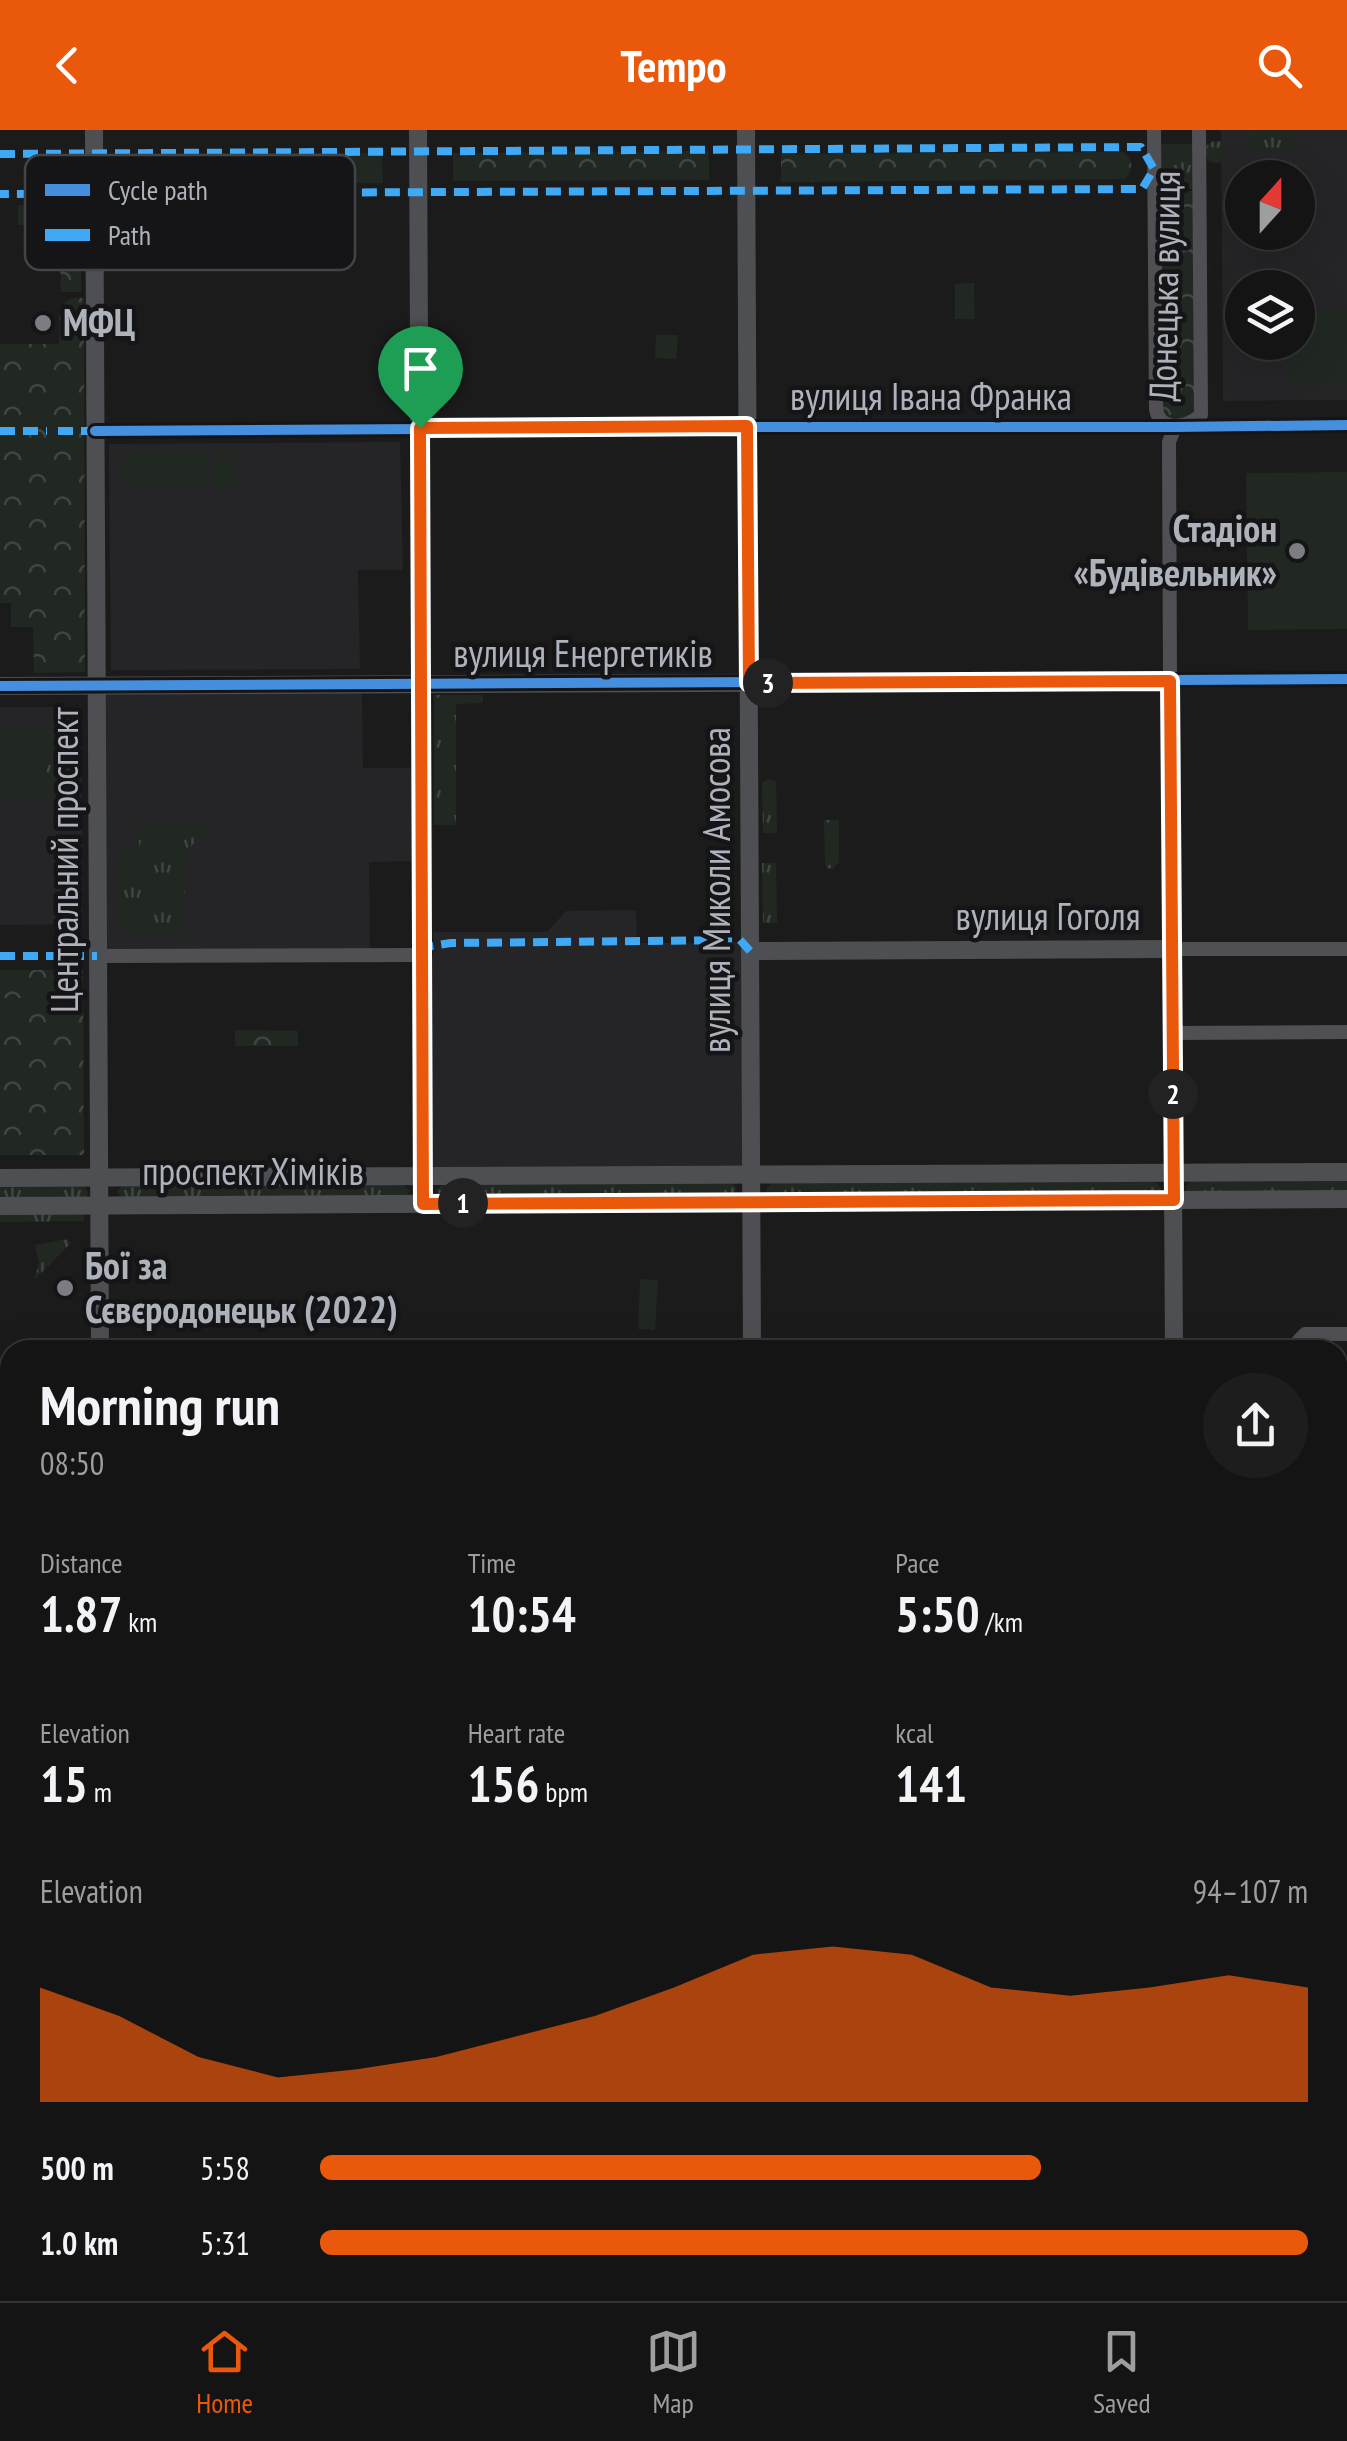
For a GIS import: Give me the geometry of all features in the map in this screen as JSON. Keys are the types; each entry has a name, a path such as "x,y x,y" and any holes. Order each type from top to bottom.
{"street":[{"name":"Центральний проспект","path":"94,130 94,155"},
{"path":"418,130 423,1204"},
{"name":"вулиця Миколи Амосова","path":"746,130 752,1340"},
{"name":"Донецька вулиця","path":"1154,130 1156,409 1162,422 1175,428 1200,415 1199,130"},
{"name":"Центральний проспект","path":"94,270 100,1340"},
{"name":"вулиця Івана Франка","path":"95,430 1347,425"},
{"name":"Донецька вулиця","path":"1174,1340 1169,442 1175,428"},
{"name":"вулиця Енергетиків","path":"0,686 1347,679"},
{"name":"вулиця Гоголя","path":"750,951 1347,949"},
{"path":"97,956 422,955"},
{"path":"1172,1033 1347,1032"},
{"name":"проспект Хіміків","path":"0,1178 1347,1172"},
{"name":"проспект Хіміків","path":"0,1206 1347,1200"},
{"path":"1299,1340 1305,1334 1347,1334"}],"shaded area":[{"path":"1221,130 1347,130 1347,400 1223,401"},
{"path":"400,442 403,570 358,570 360,669 111,670 109,444"},
{"path":"362,690 363,768 416,768 416,861 369,862 370,950 103,951 101,692"},
{"path":"0,707 81,707 83,924 0,925"},
{"path":"636,910 637,943 744,943 745,1168 430,1169 429,958 433,957 433,932 547,932 566,911"}],"green space":[{"path":"1257,130 1293,130 1294,151 1255,151 1250,147 1250,134"},
{"path":"1216,141 1224,144 1224,160 1216,163 1208,160 1205,152 1208,144"},
{"path":"1160,144 1193,144 1194,189 1160,189"},
{"path":"709,151 709,180 453,181 453,153"},
{"path":"1123,152 1131,166 1124,179 781,182 781,154"},
{"path":"382,153 383,183 355,183 355,155 127,154"},
{"path":"1160,191 1194,191 1195,408 1192,415 1177,423 1165,417 1161,408"},
{"path":"18,205 25,205 25,225 18,225"},
{"path":"60,270 81,270 81,292 61,292"},
{"path":"974,283 975,319 955,319 955,284"},
{"path":"74,298 84,298 85,672 34,673 33,627 11,627 11,603 0,603 0,344 59,344 61,310"},
{"path":"1315,309 1347,309 1347,385 1290,385 1290,360 1315,360"},
{"path":"656,335 678,335 676,359 655,358"},
{"path":"212,451 235,451 236,490 213,490"},
{"path":"124,452 207,452 208,486 124,486"},
{"name":"Стадіон «Будівельник»","path":"1347,472 1347,629 1248,630 1246,473"},
{"path":"434,695 483,695 483,703 456,704 456,825 434,825"},
{"path":"44,727 65,736 78,753 80,763 73,783 50,798 0,798 0,728","holes":["44,735 56,738 71,752 71,771 57,787 45,791"]},
{"path":"44,734 66,745 73,762 66,780 44,791"},
{"path":"762,782 776,782 777,833 763,833"},
{"path":"824,820 839,820 839,862 833,869 825,863"},
{"path":"139,824 208,824 207,834 192,845 185,861 184,935 127,935 117,920 117,850 139,850"},
{"path":"762,863 776,863 777,923 763,923"},
{"path":"0,970 83,970 84,1155 0,1155"},
{"path":"2,998 22,998 22,1031 3,1031"},
{"path":"235,1030 298,1031 298,1046 235,1046"},
{"path":"1347,1180 1347,1192 1187,1192 1185,1187 1191,1181"},
{"path":"1156,1182 1160,1192 768,1194 766,1189 772,1183"},
{"path":"732,1183 737,1189 732,1195 443,1196 437,1190 443,1184"},
{"path":"123,1185 404,1185 410,1191 404,1197 123,1198 117,1191"},
{"path":"0,1186 85,1186 88,1194 85,1198 0,1199"},
{"path":"84,1212 84,1221 0,1222 0,1214"},
{"path":"67,1239 71,1243 34,1280 39,1263 35,1245"},
{"path":"640,1279 658,1280 655,1330 638,1329"}],"marked path":[{"path":"0,154 1141,147 1154,169 1142,189 355,192"},
{"path":"0,194 25,194"},
{"path":"0,431 47,431"},
{"path":"58,431 95,431"},
{"path":"422,955 431,946 451,943 740,940 750,951"},
{"path":"0,956 97,956"}],"cycle path":[{"path":"95,431 1347,425"},
{"path":"0,686 1347,679"}],"place":[{"name":"МФЦ","path":"43,323"},
{"name":"Стадіон «Будівельник»","path":"1297,551"},
{"name":"Бої за Сєвєродонецьк (2022)","path":"65,1288"}],"route":[{"path":"747,426 749,683 1170,681 1174,1200 423,1204 420,428 747,426"}]}
